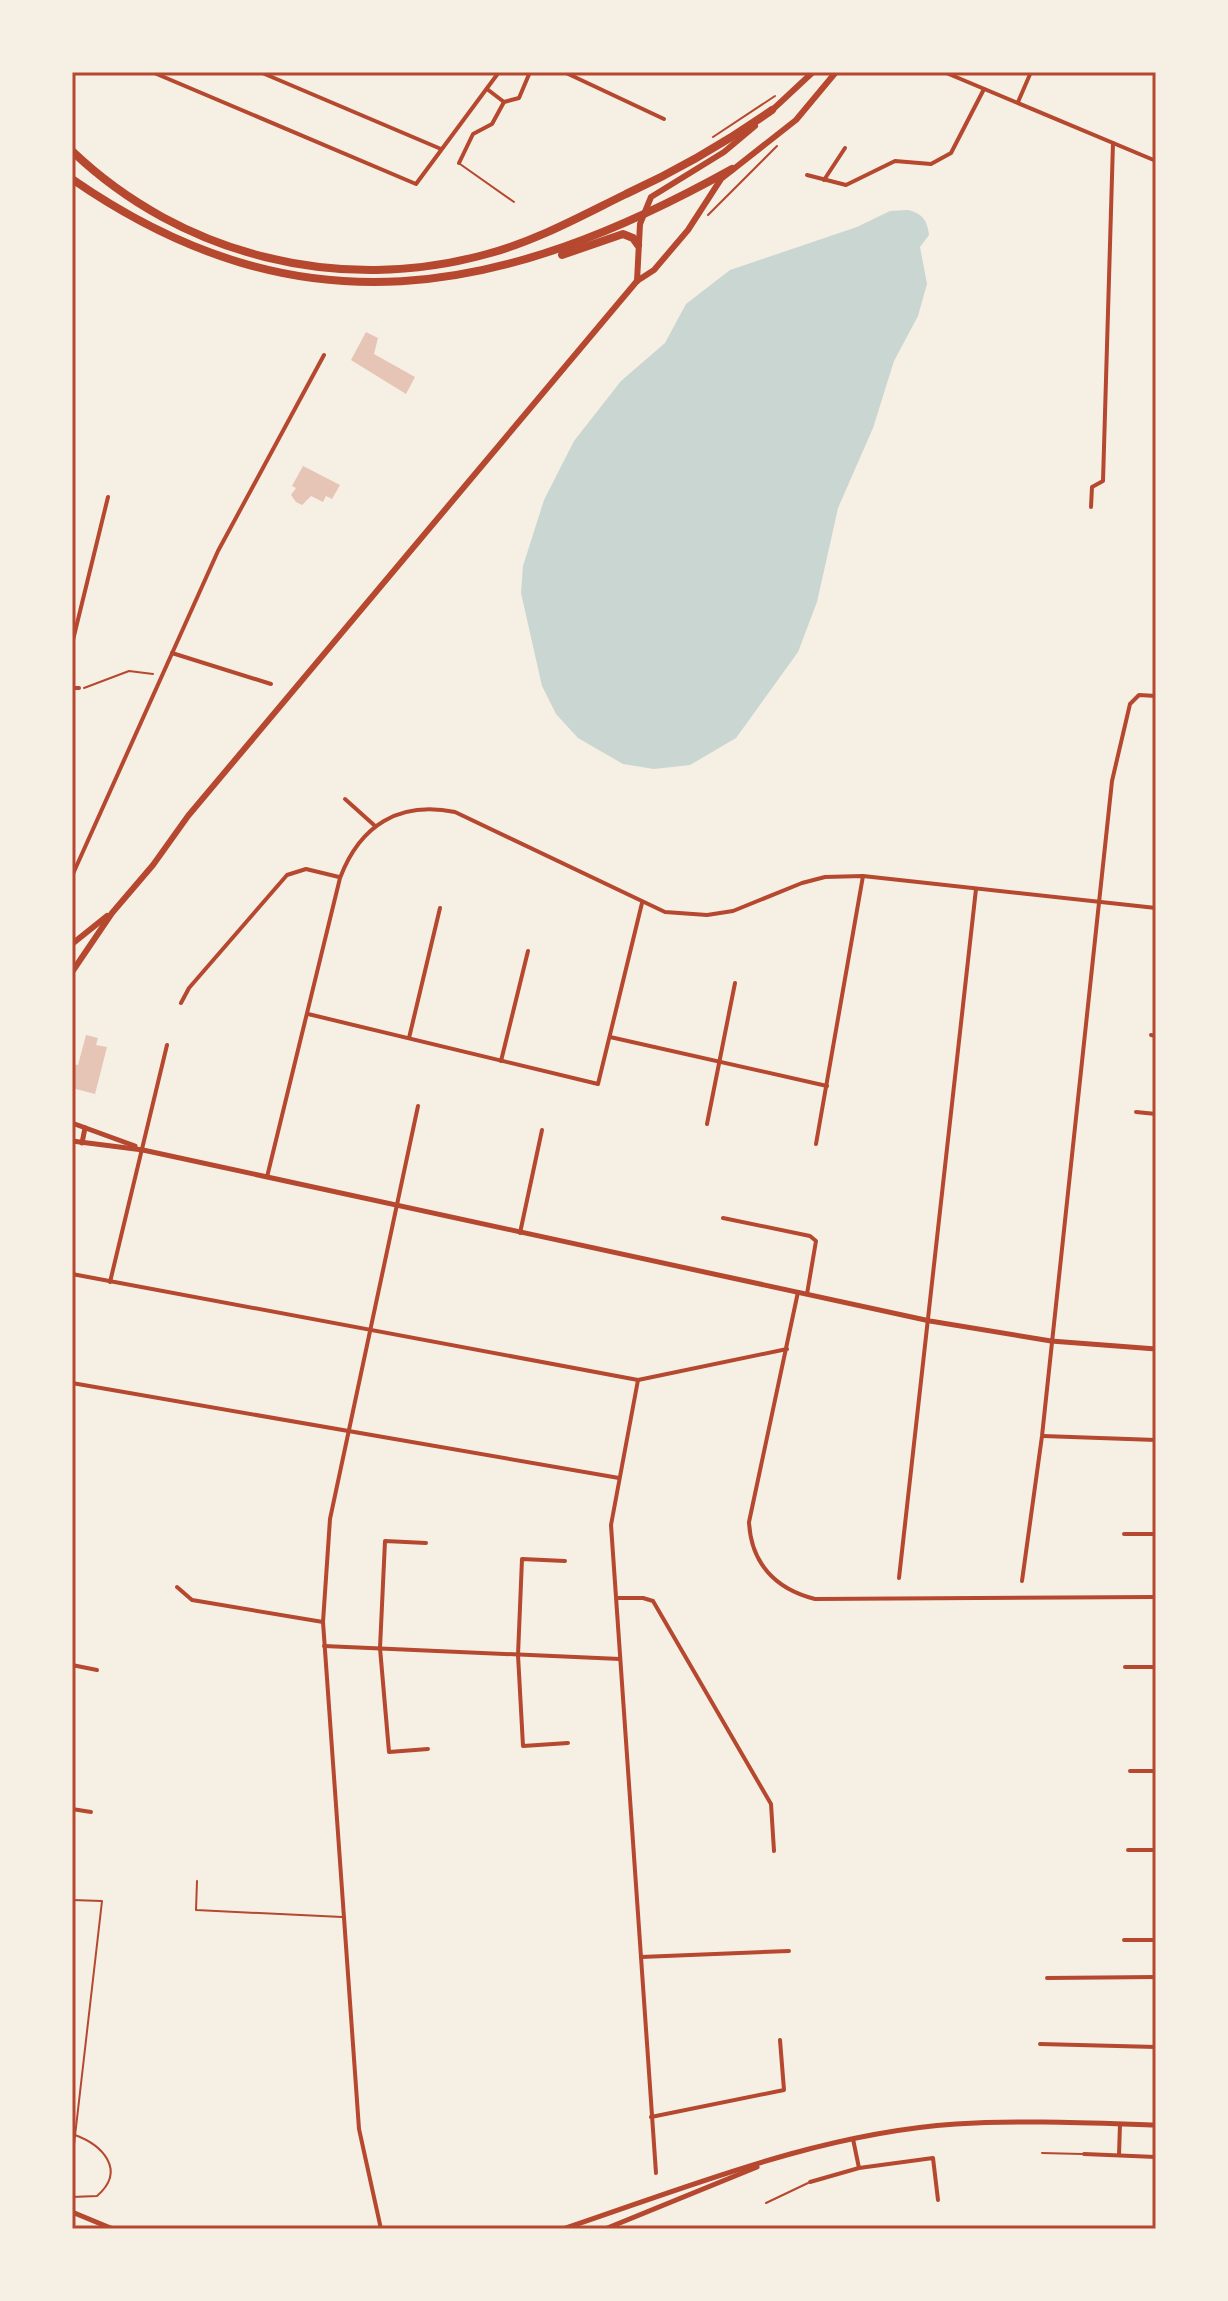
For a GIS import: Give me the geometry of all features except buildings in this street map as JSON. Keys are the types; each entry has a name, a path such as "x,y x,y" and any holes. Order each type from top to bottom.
{"highway":[{"path":"72,151 156,214 226,246 300,265 376,271 465,260 566,225 721,146 772,110"},
{"path":"72,179 120,211 174,240 231,261 315,280 388,283 461,275 568,248 642,216 732,169"},
{"path":"518,263 544,261 623,234 633,238 638,245"}],"main road":[{"path":"637,281 642,216 656,193 724,152 813,72"},
{"path":"72,971 112,913 153,865 188,816 637,281 662,260 732,169 796,120 836,72"},
{"path":"72,944 112,913"}],"street":[{"path":"152,72 416,184 499,72"},
{"path":"260,72 441,149"},
{"path":"459,163 473,134 492,124 504,102 519,98 530,72"},
{"path":"564,72 664,119"},
{"path":"944,72 1156,161"},
{"path":"1018,102 1031,72"},
{"path":"486,89 504,102"},
{"path":"807,175 846,185 895,161 931,164 942,161 951,153 984,89"},
{"path":"1091,507 1092,487 1103,481 1113,143"},
{"path":"824,180 845,148"},
{"path":"72,876 218,551 324,355"},
{"path":"72,644 108,497"},
{"path":"172,653 271,684"},
{"path":"72,688 79,688"},
{"path":"1022,1581 1042,1436 1112,781 1130,704 1139,695 1156,696"},
{"path":"345,799 374,825"},
{"path":"267,1178 340,878 357,843 374,825 391,814 414,808 455,812 665,912 707,915 733,911 825,877 863,876 1156,908"},
{"path":"181,1003 189,988 287,875 306,869 340,878"},
{"path":"816,1144 863,876"},
{"path":"899,1578 976,889"},
{"path":"308,1014 598,1084 642,903"},
{"path":"409,1038 440,908"},
{"path":"501,1061 528,951"},
{"path":"707,1124 735,983"},
{"path":"610,1037 827,1086"},
{"path":"110,1282 167,1045"},
{"path":"381,2229 359,2129 323,1622 330,1519 418,1106"},
{"path":"1136,1112 1156,1114"},
{"path":"72,1124 143,1150"},
{"path":"82,1143 85,1128"},
{"path":"520,1233 542,1130"},
{"path":"72,1141 143,1150 930,1321 1051,1341 1156,1349"},
{"path":"723,1218 810,1236 817,1249 807,1294"},
{"path":"72,1274 638,1380 787,1349"},
{"path":"798,1292 749,1522 756,1556 775,1580 815,1599 1156,1597"},
{"path":"638,1380 611,1525 656,2173"},
{"path":"72,1383 619,1478"},
{"path":"1042,1436 1156,1440"},
{"path":"1124,1534 1156,1534"},
{"path":"426,1543 385,1541 380,1648 389,1752 428,1749"},
{"path":"565,1561 522,1559 518,1655 523,1746 568,1743"},
{"path":"177,1587 192,1600 323,1622"},
{"path":"617,1598 653,1601 771,1804 774,1851"},
{"path":"324,1646 620,1659"},
{"path":"72,1665 97,1670"},
{"path":"1125,1667 1156,1667"},
{"path":"1130,1771 1156,1771"},
{"path":"72,1809 91,1812"},
{"path":"1128,1850 1156,1850"},
{"path":"1124,1940 1156,1940"},
{"path":"641,1957 789,1951"},
{"path":"1047,1978 1156,1977"},
{"path":"651,2117 784,2090 780,2040"},
{"path":"1040,2044 1156,2047"},
{"path":"563,2229 787,2155 853,2139 953,2124 1156,2125"},
{"path":"1119,2155 1120,2124"},
{"path":"853,2139 859,2168"},
{"path":"1084,2154 1156,2157"},
{"path":"605,2229 787,2155"},
{"path":"810,2182 859,2168 933,2158 938,2200"},
{"path":"72,2212 113,2229"}],"lane":[{"path":"459,163 514,202"},
{"path":"197,1881 196,1910 343,1917"},
{"path":"1042,2153 1084,2154"},
{"path":"766,2203 810,2182"}],"path":[{"path":"717,133 780,93"},
{"path":"705,217 778,144"},
{"path":"79,688 94,687 129,671 142,670 161,677"},
{"path":"72,1900 102,1901 72,2162"},
{"path":"72,2197 97,2196 110,2179 111,2166 101,2147 75,2135"}],"shaded area":[{"path":"908,210 921,216 928,230 929,235 920,247 927,284 918,316 894,361 873,428 838,508 817,602 798,652 736,738 690,765 654,769 623,764 578,738 556,714 542,686 521,593 523,566 544,500 574,441 621,381 665,343 686,304 730,270 857,227 890,211"}]}
